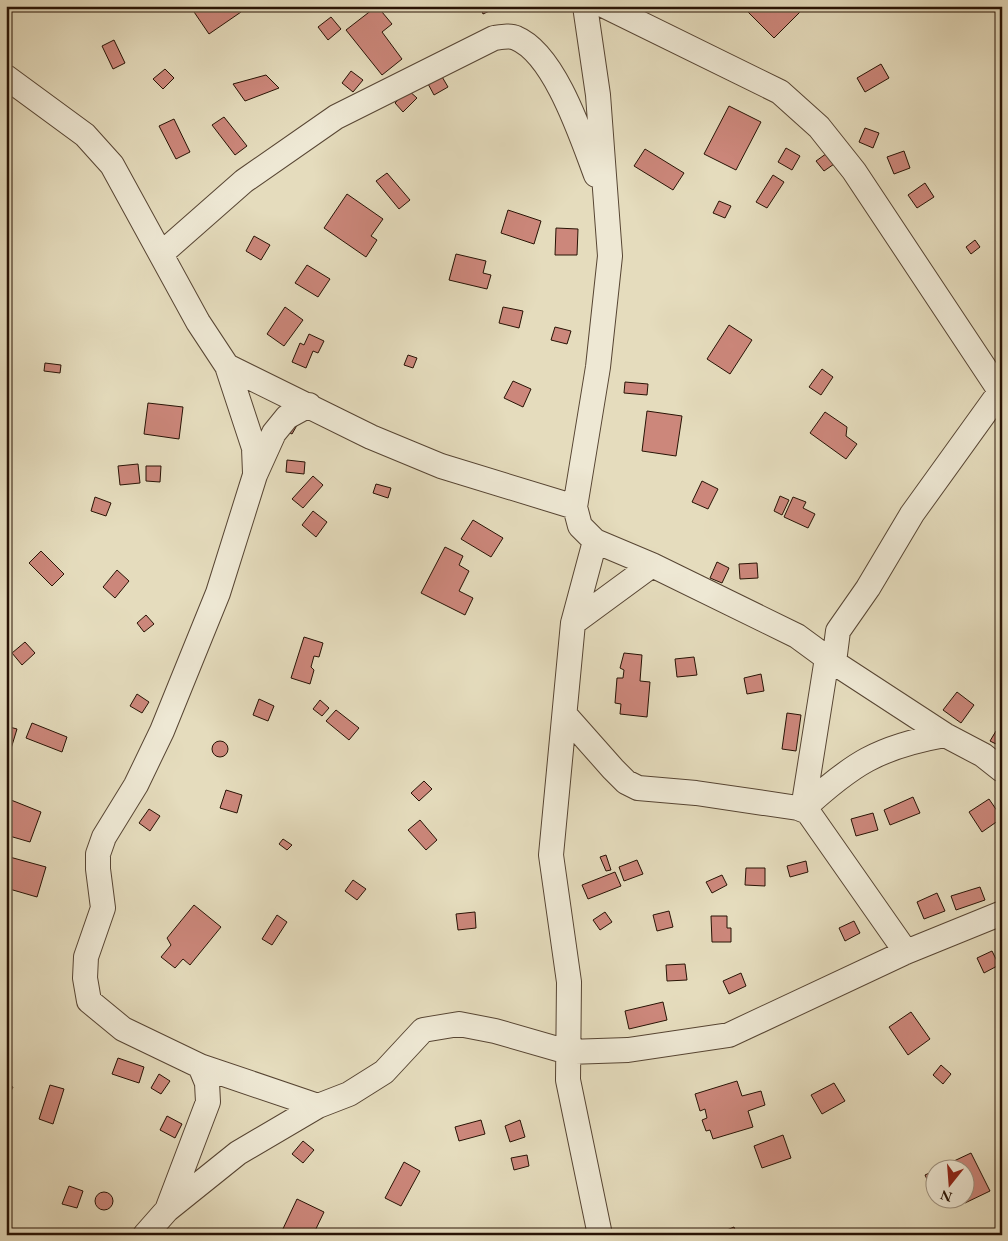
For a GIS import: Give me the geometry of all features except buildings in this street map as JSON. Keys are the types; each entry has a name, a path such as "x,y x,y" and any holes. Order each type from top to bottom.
{"street":[{"path":"585,6 598,94 610,256 608,294 574,507 580,526 595,542 652,565 797,636 945,736 983,755 1002,770"},
{"path":"605,6 780,92 820,127 854,171 1001,391 912,514 868,588 838,631 830,660 803,809"},
{"path":"161,254 244,181 336,117 494,38 514,37 524,42 534,50 560,86 606,200"},
{"path":"6,77 85,135 112,165 198,322 227,366 254,448 256,474"},
{"path":"227,366 260,384 309,405 371,437 441,466 574,507"},
{"path":"309,405 287,417 274,433 256,474 218,593 162,731 136,786 104,837 98,854 103,908 86,957 85,971 89,1001 123,1029 200,1066 318,1106"},
{"path":"595,542 573,623 566,716 551,855 568,982 568,1080 600,1235"},
{"path":"573,623 652,565"},
{"path":"797,636 822,635 838,631"},
{"path":"566,716 613,769 626,782 638,788 696,793 803,809 814,818 906,952"},
{"path":"803,809 838,776 873,755 908,742 945,736"},
{"path":"145,1235 167,1210 238,1153 318,1106 349,1094 384,1072 423,1030 459,1024 495,1031 568,1052 628,1050 729,1035 906,952 1002,913"},
{"path":"167,1210 208,1102 207,1084 200,1066"}]}
